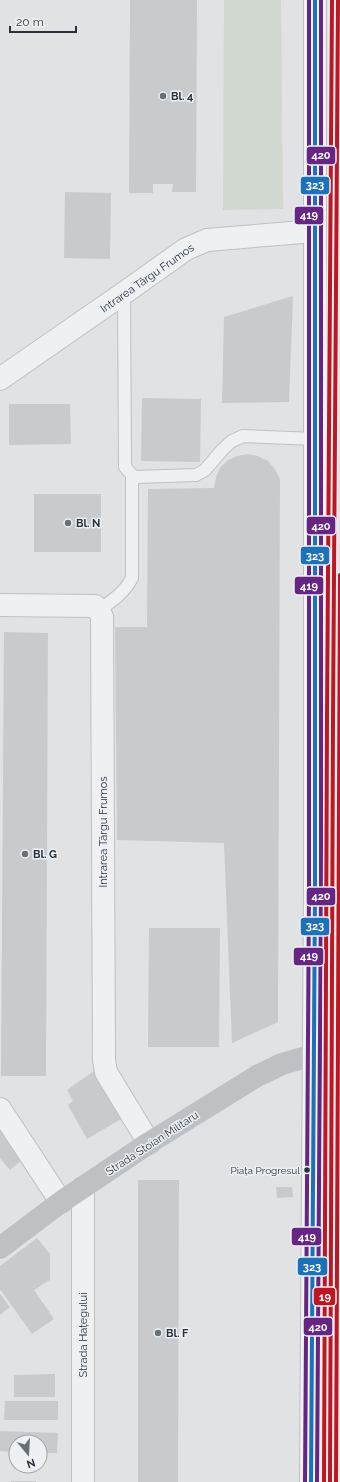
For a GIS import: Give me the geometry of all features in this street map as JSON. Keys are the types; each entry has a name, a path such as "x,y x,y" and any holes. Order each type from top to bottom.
{"main road":[{"path":"311,1482 314,955 315,0"}],"street":[{"name":"Intrarea Târgu Frumos","path":"0,379 195,244 207,240 315,231"},
{"path":"0,605 95,606 100,610"},
{"name":"Intrarea Târgu Frumos","path":"100,610 102,617 104,1060 106,1072 149,1143"},
{"path":"314,955 340,956"},
{"name":"Strada Stoian Militaru","path":"0,1248 61,1202 149,1143 257,1076 282,1064 313,1055"},
{"path":"0,1109 61,1202"},
{"name":"Strada Hațegului","path":"83,1188 83,1482"}],"lane":[{"path":"124,294 125,467 132,475 136,477 196,475 206,470 223,449 232,441 243,436 315,439"},
{"path":"100,610 120,595 128,586 132,578 132,475"}],"shaded area":[{"path":"224,0 281,0 283,209 223,210"}],"building":[{"name":"Bl. 4","path":"130,0 197,0 196,192 172,192 173,184 153,184 153,193 129,193"},
{"path":"65,192 111,193 110,259 64,258"},
{"path":"293,296 289,402 222,403 224,317"},
{"path":"142,398 201,399 200,462 141,461"},
{"path":"9,404 70,404 71,444 9,445"},
{"path":"248,454 258,456 268,461 275,469 280,479 278,1022 232,1043 224,843 117,840 115,627 147,627 148,489 214,488 216,477 220,468 228,460 237,456"},
{"name":"Bl. N","path":"34,494 101,494 101,552 34,552"},
{"name":"Bl. G","path":"4,632 48,633 46,1076 1,1076"},
{"path":"149,928 220,928 219,1047 148,1047"},
{"path":"94,1071 123,1118 87,1139 68,1105 73,1101 67,1090"},
{"path":"0,1128 24,1158 10,1170 0,1158"},
{"name":"Bl. F","path":"138,1180 179,1180 178,1482 138,1482"},
{"path":"276,1187 292,1187 293,1197 277,1198"},
{"path":"37,1238 50,1254 50,1280 34,1290 54,1319 32,1334 0,1289 0,1266"},
{"path":"0,1294 10,1307 0,1315"},
{"path":"55,1374 55,1397 14,1397 14,1375"},
{"path":"5,1401 58,1401 58,1420 4,1420"},
{"path":"0,1431 58,1433 57,1453 48,1453 48,1434 8,1434 8,1452 0,1451"},
{"path":"36,1481 36,1482 11,1482"}],"transit line":[{"name":"419","path":"305,1482 309,891 309,0"},
{"name":"323","path":"311,1482 315,891 315,0"},
{"name":"420","path":"317,1482 321,891 321,0"},
{"name":"19","path":"324,1482 332,0"},
{"path":"330,1482 338,0"},
{"path":"336,1482 340,575"}],"place":[{"name":"Bl. 4","path":"163,96"},
{"name":"Bl. N","path":"68,523"},
{"name":"Bl. G","path":"25,854"},
{"name":"Piața Progresul","path":"307,1170"},
{"name":"Bl. F","path":"158,1333"}]}
